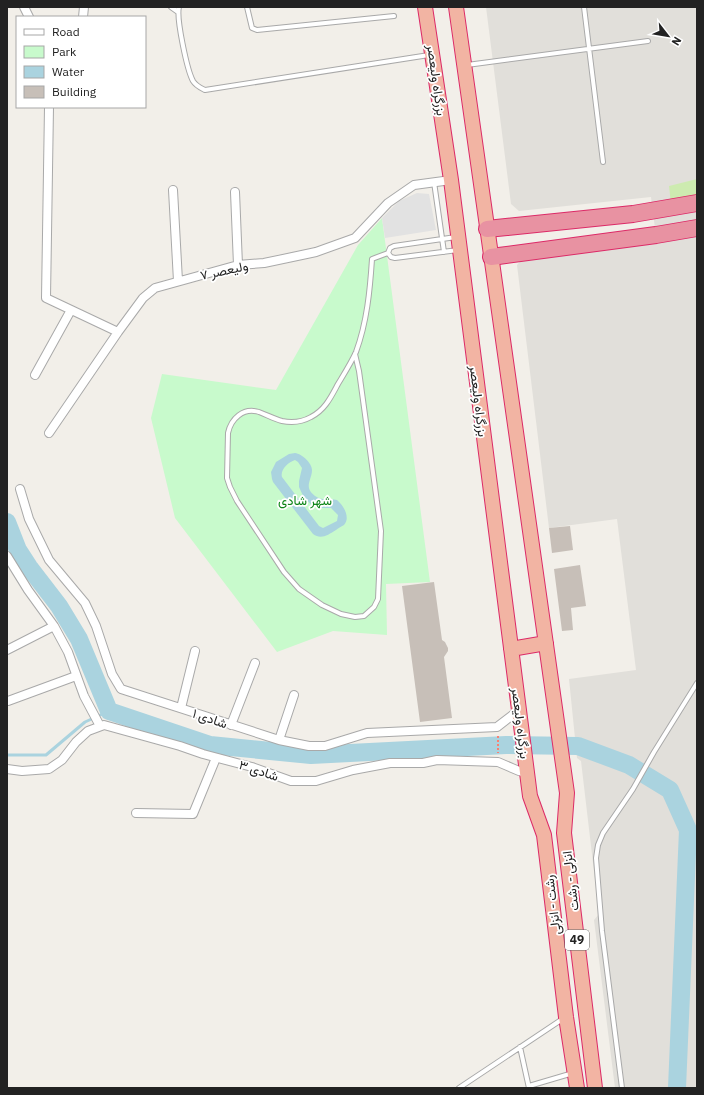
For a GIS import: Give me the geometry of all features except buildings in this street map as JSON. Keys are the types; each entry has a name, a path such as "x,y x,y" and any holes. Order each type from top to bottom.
{"highway":[{"name":"بزرگراه ولیعصر","path":"426,7 451,180 530,796"},
{"path":"456,7 546,644 511,649"},
{"path":"488,229 633,214 697,204"},
{"path":"633,214 637,238"},
{"path":"492,257 637,238 697,228"},
{"name":"انزلی - رشت","path":"546,644 567,793 564,833 595,1088"},
{"name":"رشت - انزلی","path":"530,796 544,836 566,1017 577,1088"}],"street":[{"path":"24,7 28,16"},
{"path":"49,108 46,298 118,332"},
{"name":"ولیعصر ۷","path":"49,433 118,332 143,298 155,288 238,265 264,263 316,252 355,238 388,203 414,185 451,180"},
{"path":"173,190 178,281"},
{"path":"236,192 238,265"},
{"path":"35,375 72,310"},
{"name":"شادی ۱","path":"20,489 29,519 49,560 85,604 96,626 112,674 121,689 279,740 309,746 325,746 367,733 497,727"},
{"path":"7,556 28,590 54,626 68,652 84,696 100,726 88,731 76,742 62,760 49,769 22,771 7,769"},
{"path":"7,650 54,626"},
{"path":"181,708 195,651"},
{"path":"231,725 255,663"},
{"path":"8,701 76,676"},
{"path":"279,740 294,695"},
{"path":"497,727 520,714"},
{"name":"شادی ۳","path":"100,726 104,725 252,767 291,781 316,781 353,770 390,763 423,763 437,760 498,762 519,771 527,770"},
{"path":"136,813 193,814 216,758"}],"lane":[{"path":"171,7 178,9 178,25 190,74 194,83 199,88 206,90 433,54"},
{"path":"247,7 252,28 257,30 394,16"},
{"path":"584,7 603,162"},
{"path":"464,65 648,41"},
{"path":"434,182 444,252"},
{"path":"355,354 359,371 381,531 378,599 371,611 364,616 355,617 341,614 306,595 291,580 237,502 227,478 229,427 236,417 252,411 288,422 296,422 310,418 316,414 326,404 355,354 363,330 370,290 372,259 388,252 390,248 394,246 442,239 459,243"},
{"path":"388,252 391,257 395,258 444,252 459,243"},
{"path":"622,1088 602,931 596,858 598,845 603,833 634,789 654,752 697,683"},
{"path":"460,1088 566,1017"},
{"path":"520,1047 529,1087 575,1073"}],"path":[{"path":"497,727 498,762"}],"shaded area":[{"path":"486,7 697,7 697,1088 615,1088 594,920 599,914 581,761 577,758 569,679 636,670 617,519 549,528 517,265 525,256 657,244 651,197 519,211 511,204"},
{"path":"417,193 429,194 436,230 385,238 382,218 399,201"}],"green space":[{"path":"697,179 697,195 671,204 669,186"},
{"name":"شهر شادی","path":"382,218 430,582 386,584 387,635 333,631 277,652 175,518 151,418 162,374 276,390 358,245"}],"water":[{"path":"289,454 298,454 303,457 312,467 312,474 309,483 309,490 311,493 318,498 337,500 344,508 347,518 346,522 330,534 319,537 313,534 273,482 271,472 276,462","holes":["295,460 302,468 299,487 304,498 313,506 319,508 331,508 338,515 337,521 323,528 319,526 282,477 283,469 287,464"]}],"waterway":[{"path":"7,522 18,550 59,606 79,639 109,711 210,745 311,755 506,745 578,746 629,765 670,790 688,830 677,1088"},
{"path":"7,755 46,755 85,722 109,711"}]}
